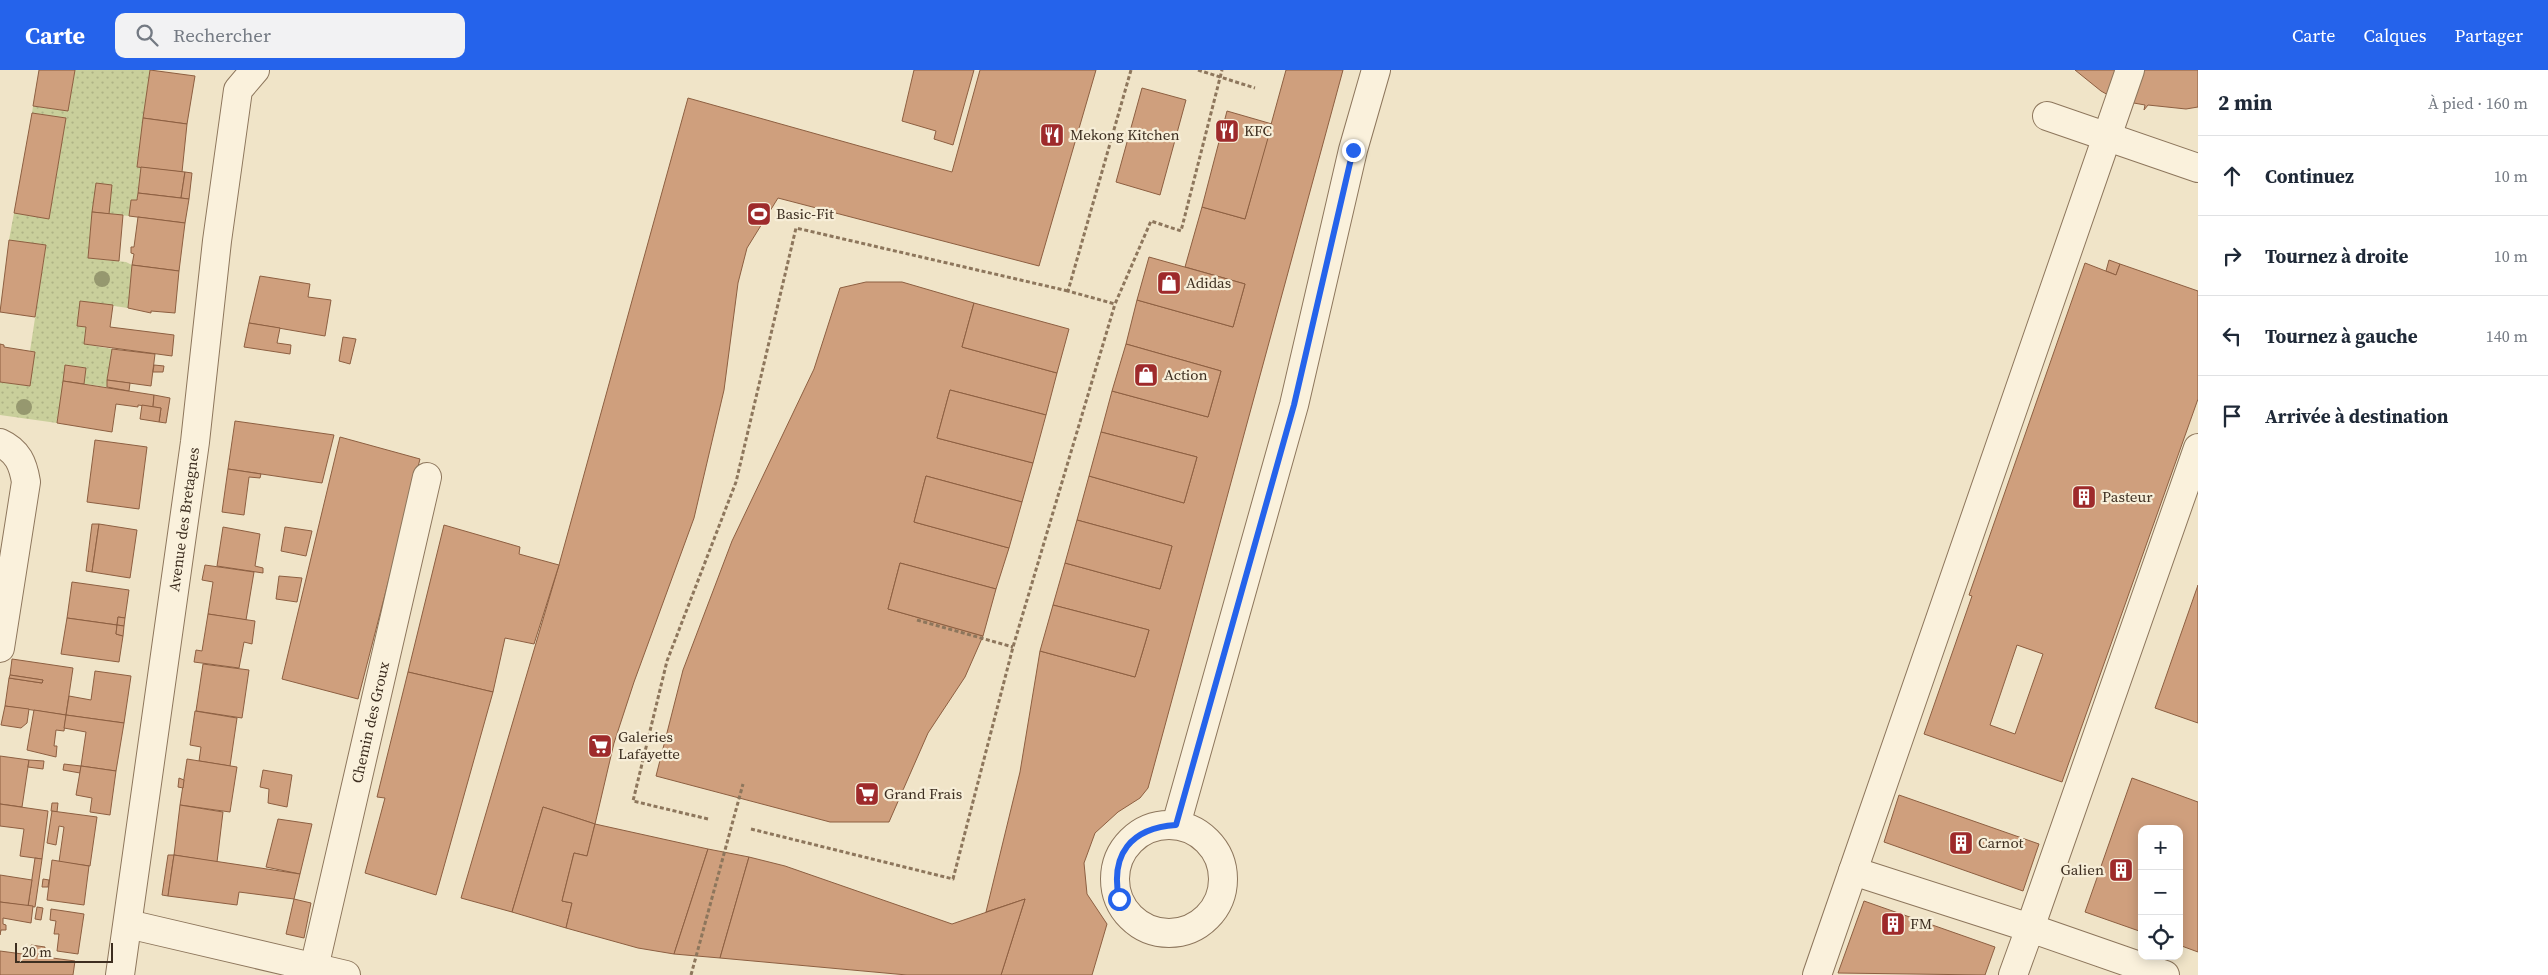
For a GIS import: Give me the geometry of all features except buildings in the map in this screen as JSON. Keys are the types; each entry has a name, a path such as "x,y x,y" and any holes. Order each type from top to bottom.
{"street":[{"name":"Avenue des Bretagnes","path":"120,975 195,442 217,241 238,90 255,70"},
{"path":"1176,825 1294,405 1353,150 1376,70"},
{"path":"1817,975 2130,70"},
{"path":"2047,116 2198,168"},
{"path":"0,443 8,446 22,462 26,482 0,648"},
{"path":"2013,975 2198,448"},
{"name":"Chemin des Groux","path":"314,968 427,477"},
{"path":"1853,871 2030,928 2165,975"},
{"path":"128,924 346,975"}],"path":[{"path":"1068,291 1131,70"},
{"path":"1198,70 1255,88"},
{"path":"751,829 953,879 1013,647 1115,304 1151,221 1181,231 1222,70"},
{"path":"708,819 633,801 667,661 736,482 796,228 1068,291 1115,304"},
{"path":"917,620 1013,647"},
{"path":"691,975 744,784"}],"green space":[{"path":"75,70 150,70 137,166 141,167 137,200 131,200 129,216 109,214 96,183 88,258 126,262 132,265 128,308 80,301 86,327 84,344 112,349 107,387 84,384 86,368 66,365 57,423 0,415 0,382 29,386 35,352 30,351 46,246 9,240 14,213 49,219 66,118 32,113 33,106 68,111"}],"place":[{"name":"KFC","path":"1227,131"},
{"name":"Mekong Kitchen","path":"1052,135"},
{"name":"Basic-Fit","path":"759,214"},
{"name":"Adidas","path":"1169,283"},
{"name":"Action","path":"1146,375"},
{"name":"Pasteur","path":"2084,497"},
{"name":"Galeries Lafayette","path":"600,746"},
{"name":"Grand Frais","path":"867,794"},
{"name":"Carnot","path":"1961,843"},
{"name":"Galien","path":"2121,870"},
{"name":"FM","path":"1893,924"}],"route":[{"path":"1119,899 1115,881 1118,863 1127,846 1140,834 1158,826 1176,825 1294,405 1353,150"}]}
